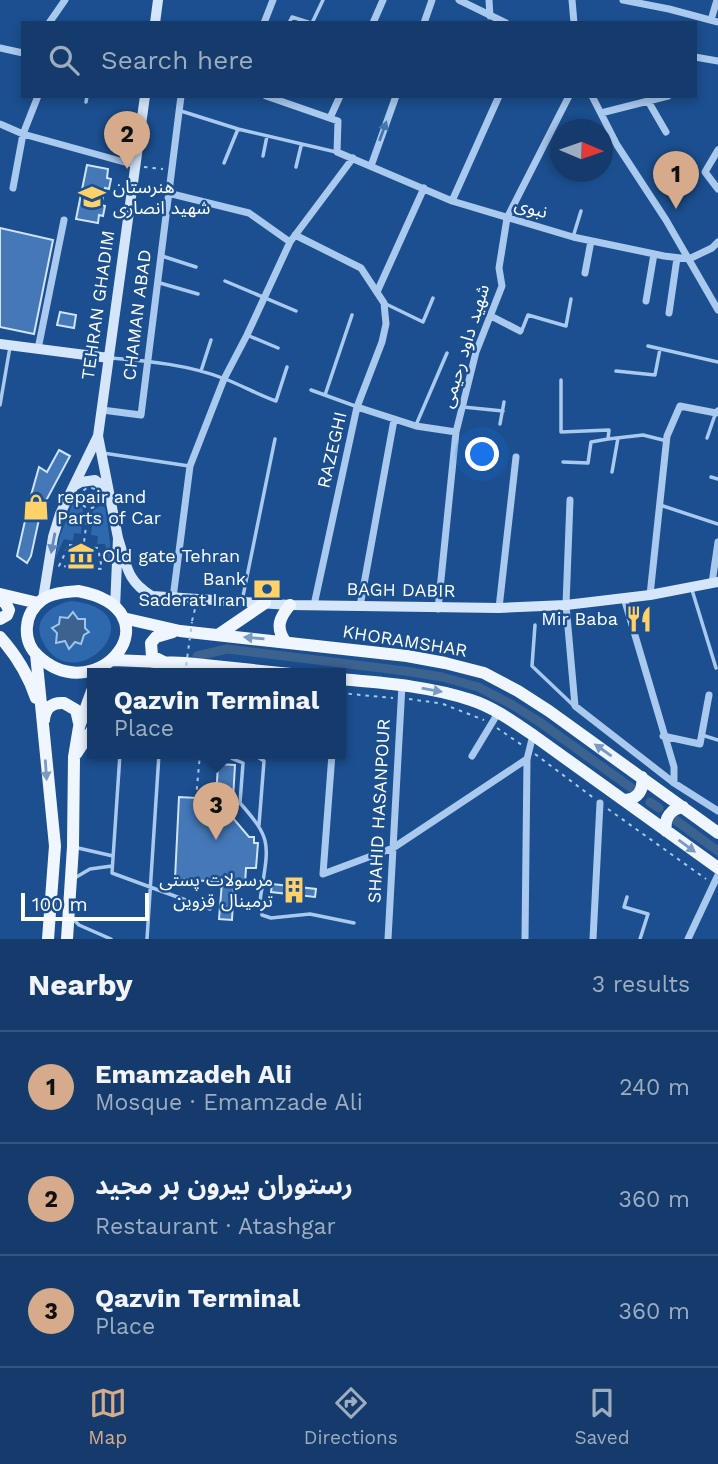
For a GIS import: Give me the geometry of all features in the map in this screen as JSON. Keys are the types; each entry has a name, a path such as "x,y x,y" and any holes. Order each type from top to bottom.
{"main road":[{"path":"155,21 158,0"},
{"name":"TEHRAN GHADIM","path":"98,436 145,98"},
{"path":"5,344 109,358"},
{"path":"98,436 118,538 115,608"},
{"path":"48,939 55,846 34,652 27,634 27,625 29,617 41,601 60,514 98,436"},
{"path":"73,487 81,482 95,480 108,490"},
{"name":"BAGH DABIR","path":"118,538 131,577 138,588 152,596 173,598 290,605 499,608 566,605 650,596 715,582"},
{"path":"0,594 41,601 64,592 78,591 91,594 115,608 126,627 124,645 103,668"},
{"path":"0,600 5,602 9,610 8,615 0,619"},
{"path":"218,635 265,603"},
{"path":"285,641 279,632 279,621 290,605"},
{"name":"KHORAMSHAR","path":"123,618 180,631 407,656 484,673 538,704 718,832"},
{"path":"180,631 156,637 151,643 152,656 185,668 199,664 222,668"},
{"path":"0,636 34,652 57,668 87,671"},
{"path":"0,636 26,671 36,695 43,725"},
{"path":"113,660 165,662"},
{"path":"346,680 401,692 439,691 473,700 494,719 533,735 718,868"},
{"path":"43,725 45,712 51,705 60,702 76,709 85,728 74,757 73,847 67,939"},
{"path":"625,800 633,799 639,793 643,785 642,777"},
{"path":"666,831 668,817 674,810 683,807"}],"street":[{"path":"50,21 65,0"},
{"path":"265,21 273,0"},
{"path":"374,21 383,0"},
{"path":"425,21 432,0"},
{"path":"458,0 501,21"},
{"path":"489,0 490,16"},
{"path":"572,0 574,21"},
{"path":"623,0 715,21 718,0"},
{"path":"0,48 21,53"},
{"path":"697,58 718,61"},
{"path":"13,188 23,134 37,98"},
{"name":"CHAMAN ABAD","path":"102,410 141,415 181,98"},
{"path":"273,98 338,121 337,152"},
{"path":"330,118 339,98"},
{"path":"371,166 395,98"},
{"path":"452,201 498,98"},
{"name":"شهید داود رحیمی","path":"438,609 456,432 476,352 502,286 499,268 507,218 568,98"},
{"path":"593,98 617,145 655,202 716,304"},
{"path":"600,113 648,99 666,132"},
{"path":"0,124 23,134 135,165"},
{"path":"718,150 705,172 718,189"},
{"name":"نبوی","path":"337,152 452,201 507,218 573,237 689,259"},
{"path":"173,598 190,466 224,379 293,238 353,158"},
{"path":"377,292 424,188"},
{"path":"168,192 249,213 293,238 361,268 384,303"},
{"path":"38,349 64,220"},
{"path":"585,273 592,240"},
{"path":"689,259 718,242"},
{"path":"646,301 654,254"},
{"path":"668,313 677,258"},
{"name":"RAZEGHI","path":"314,605 357,407 382,342 386,324 384,303"},
{"path":"491,316 520,331"},
{"path":"650,596 667,441 680,406 717,412"},
{"path":"357,407 416,426 456,432"},
{"path":"360,606 394,420"},
{"path":"499,608 516,457"},
{"path":"570,500 566,605 575,706 674,783 718,811"},
{"path":"715,582 718,542"},
{"path":"624,598 674,768 674,783"},
{"name":"SHAHID HASANPOUR","path":"388,939 401,692"},
{"path":"663,736 700,744 709,695"},
{"path":"472,756 494,719"},
{"path":"526,939 528,755 533,735"},
{"path":"332,759 323,874 393,848 528,755"},
{"path":"593,939 600,803"},
{"path":"688,939 718,875"}],"lane":[{"path":"313,21 323,0"},
{"path":"290,21 292,17 305,21"},
{"path":"86,102 87,98"},
{"path":"179,110 301,146 337,152"},
{"path":"224,163 238,129"},
{"path":"263,156 267,136"},
{"path":"296,167 301,146"},
{"path":"573,237 581,211"},
{"path":"160,255 196,267"},
{"path":"225,281 296,311"},
{"path":"156,282 198,294"},
{"path":"384,303 423,322 433,298"},
{"path":"520,331 524,329 528,315 566,326 571,299"},
{"path":"325,395 352,315"},
{"path":"247,335 278,348"},
{"path":"201,372 211,340"},
{"path":"0,405 5,344"},
{"path":"648,346 718,362"},
{"path":"616,371 655,375 660,349"},
{"path":"416,426 447,353"},
{"path":"109,358 146,360 201,372 276,401 287,367"},
{"path":"561,380 561,432 609,430 608,439"},
{"path":"311,390 357,407"},
{"path":"500,424 504,402"},
{"path":"463,407 503,411"},
{"path":"707,438 717,412"},
{"path":"563,462 588,463 591,442 643,435 667,441"},
{"path":"612,472 618,438"},
{"path":"242,602 275,439"},
{"path":"101,452 190,466"},
{"path":"712,477 718,479"},
{"path":"659,505 718,524"},
{"path":"691,588 716,668"},
{"path":"535,625 532,666 575,706"},
{"path":"199,664 206,668"},
{"path":"702,735 718,740"},
{"path":"120,759 112,873 209,909"},
{"path":"147,939 159,759"},
{"path":"233,759 243,763 240,803 259,825 266,840 267,854 260,896 262,915 271,918 310,914 354,923"},
{"path":"259,825 264,761 261,759"},
{"path":"73,847 90,853 113,856"},
{"path":"71,880 90,869 112,866"},
{"path":"627,898 624,907 648,914 640,939"},
{"path":"69,915 79,925 111,939"}],"path":[{"path":"135,165 171,170"},
{"path":"90,488 99,492 100,499 98,505 88,509 82,505 79,498 84,490 90,488"},
{"path":"81,568 88,509"},
{"path":"69,545 98,548 102,569 81,568 59,566 69,545"},
{"path":"185,668 197,599"},
{"path":"346,693 401,692 494,719 528,755 600,803 713,885"},
{"path":"196,798 200,759"}],"shaded area":[{"path":"73,503 83,510 81,534 74,533 73,541 64,539 55,559 60,536"},
{"path":"100,506 105,507 110,566 105,544 97,544 98,536 91,535 93,511"},
{"path":"71,601 97,608 109,620 110,634 103,648 89,658 73,663 57,658 43,642 40,634 41,620 45,615 56,606"},
{"path":"73,612 78,619 85,619 85,628 89,632 84,635 81,644 75,642 69,649 65,641 56,643 57,633 52,628 59,624 60,617 68,618"}],"building":[{"name":"هنرستان شهید انصاری","path":"87,165 108,169 107,178 111,179 109,189 105,188 101,205 105,206 103,216 99,215 98,223 76,219"},
{"path":"0,228 53,240 34,334 0,327"},
{"path":"60,312 76,315 74,328 57,325"},
{"name":"repair and Parts of Car","path":"59,450 70,456 41,510 27,563 17,556 39,467 47,472"},
{"name":"Old gate Tehran","path":"69,552 88,552 86,559 69,559"},
{"path":"218,764 235,765 232,817 249,837 254,837 254,843 258,843 256,868 246,868 245,884 234,883 232,920 219,919 222,882 175,879 179,797 216,799"},
{"name":"مرسولات پستی ترمینال قزوین","path":"272,884 316,889 315,897 271,892"}],"waterway":[{"path":"197,656 227,649 405,671 478,687 541,723 633,789"},
{"path":"650,802 659,808"},
{"path":"674,819 718,851"}],"place":[{"name":"رستوران بیرون بر مجید","path":"127,169"},
{"name":"هنرستان شهید انصاری","path":"92,197"},
{"name":"Emamzadeh Ali","path":"676,209"},
{"name":"repair and Parts of Car","path":"36,507"},
{"name":"Old gate Tehran","path":"81,556"},
{"name":"Bank Saderat Iran","path":"267,589"},
{"name":"Mir Baba","path":"639,619"},
{"name":"Qazvin Terminal","path":"216,840"},
{"name":"مرسولات پستی ترمینال قزوین","path":"294,890"}]}
